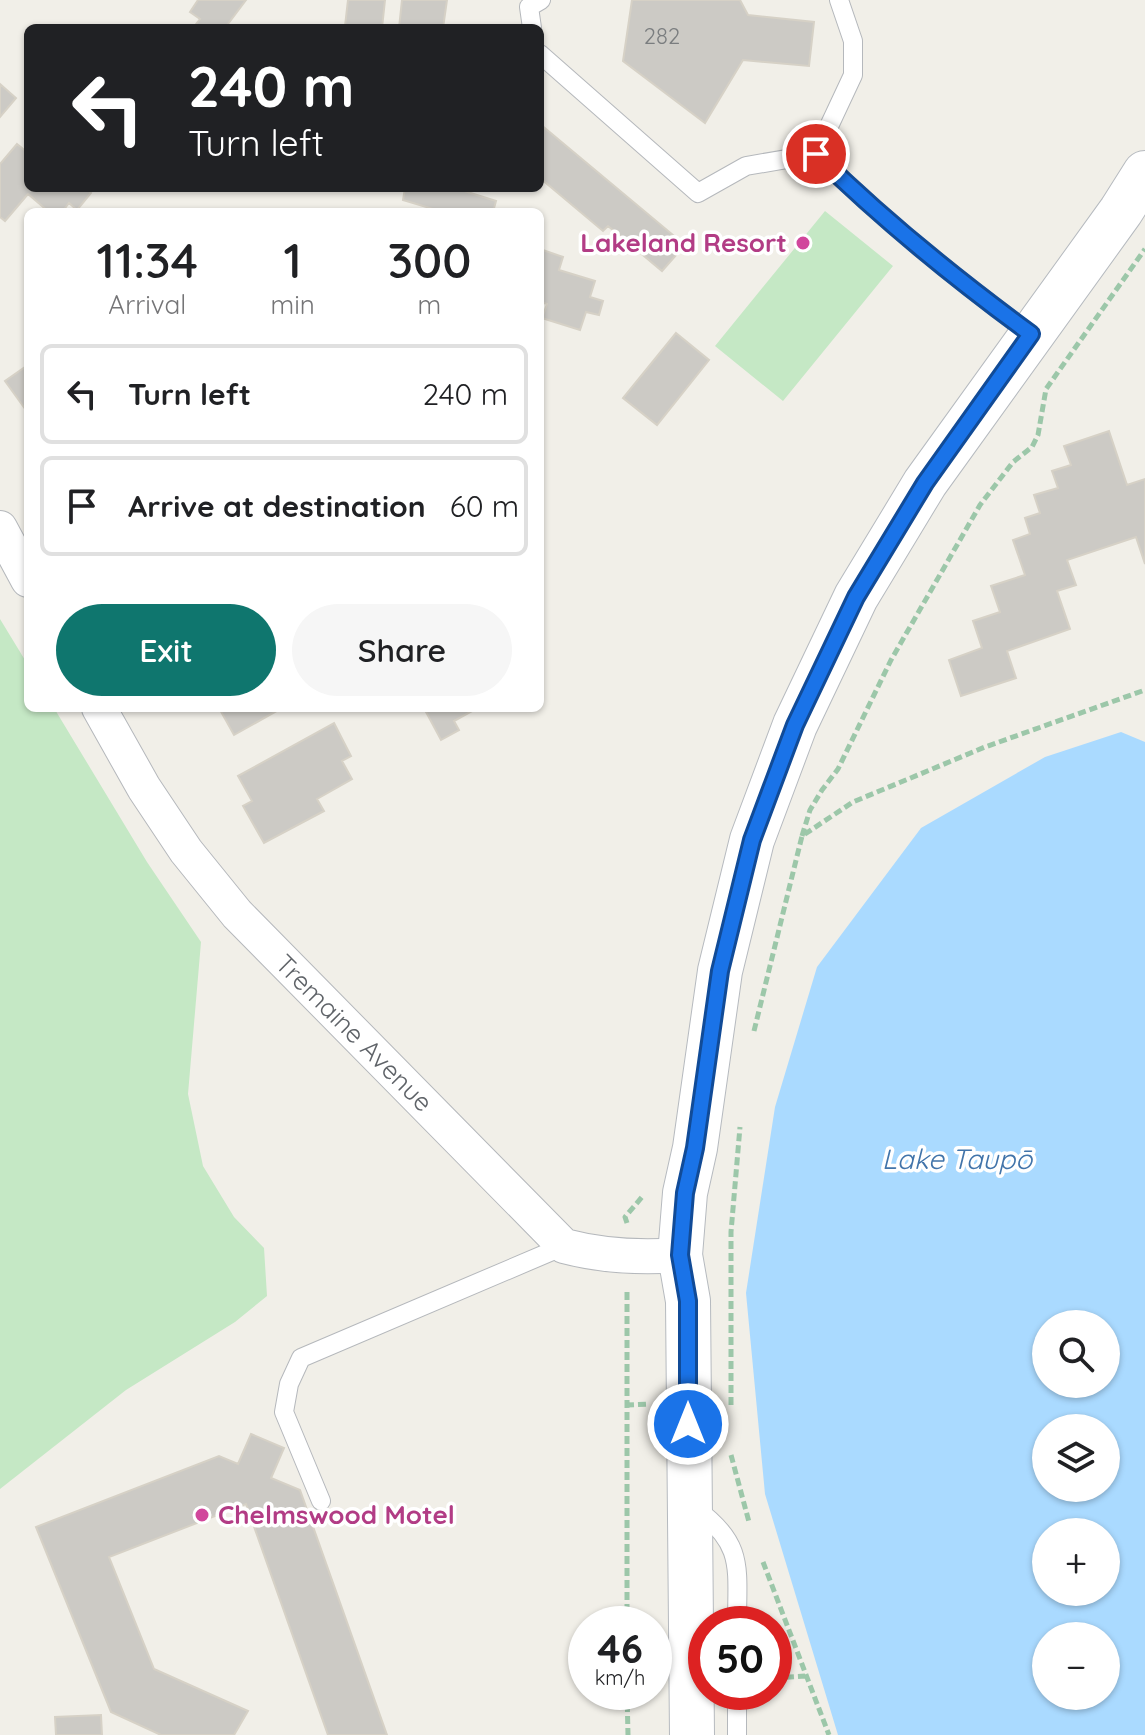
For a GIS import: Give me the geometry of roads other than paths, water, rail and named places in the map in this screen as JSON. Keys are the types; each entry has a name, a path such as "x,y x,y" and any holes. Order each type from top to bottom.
{"main road":[{"path":"692,1735 688,1301 680,1255 685,1193 695,1148 720,971 752,840 795,725 863,585 925,483 1121,211 1145,173"}],"street":[{"path":"0,528 24,573"},
{"name":"Tremaine Avenue","path":"101,712 144,788 186,851 237,914 564,1246"},
{"path":"564,1246 592,1253 680,1255"}],"lane":[{"path":"531,24 529,7 541,0"},
{"path":"816,154 853,75 853,41 839,0"},
{"path":"544,58 698,193 746,166 816,154"},
{"path":"816,154 851,189 1031,334"},
{"path":"321,1501 284,1412 289,1384 301,1358 564,1246"},
{"path":"689,1504 715,1523 735,1553 736,1606"},
{"path":"737,1710 737,1735"}],"water":[{"name":"Lake Taupō","path":"1121,732 1145,742 1145,1735 838,1735 765,1494 746,1293 775,1107 817,967 921,828 1045,757"}],"place":[{"name":"Lakeland Resort","path":"803,243"},
{"name":"Chelmswood Motel","path":"202,1515"}]}
